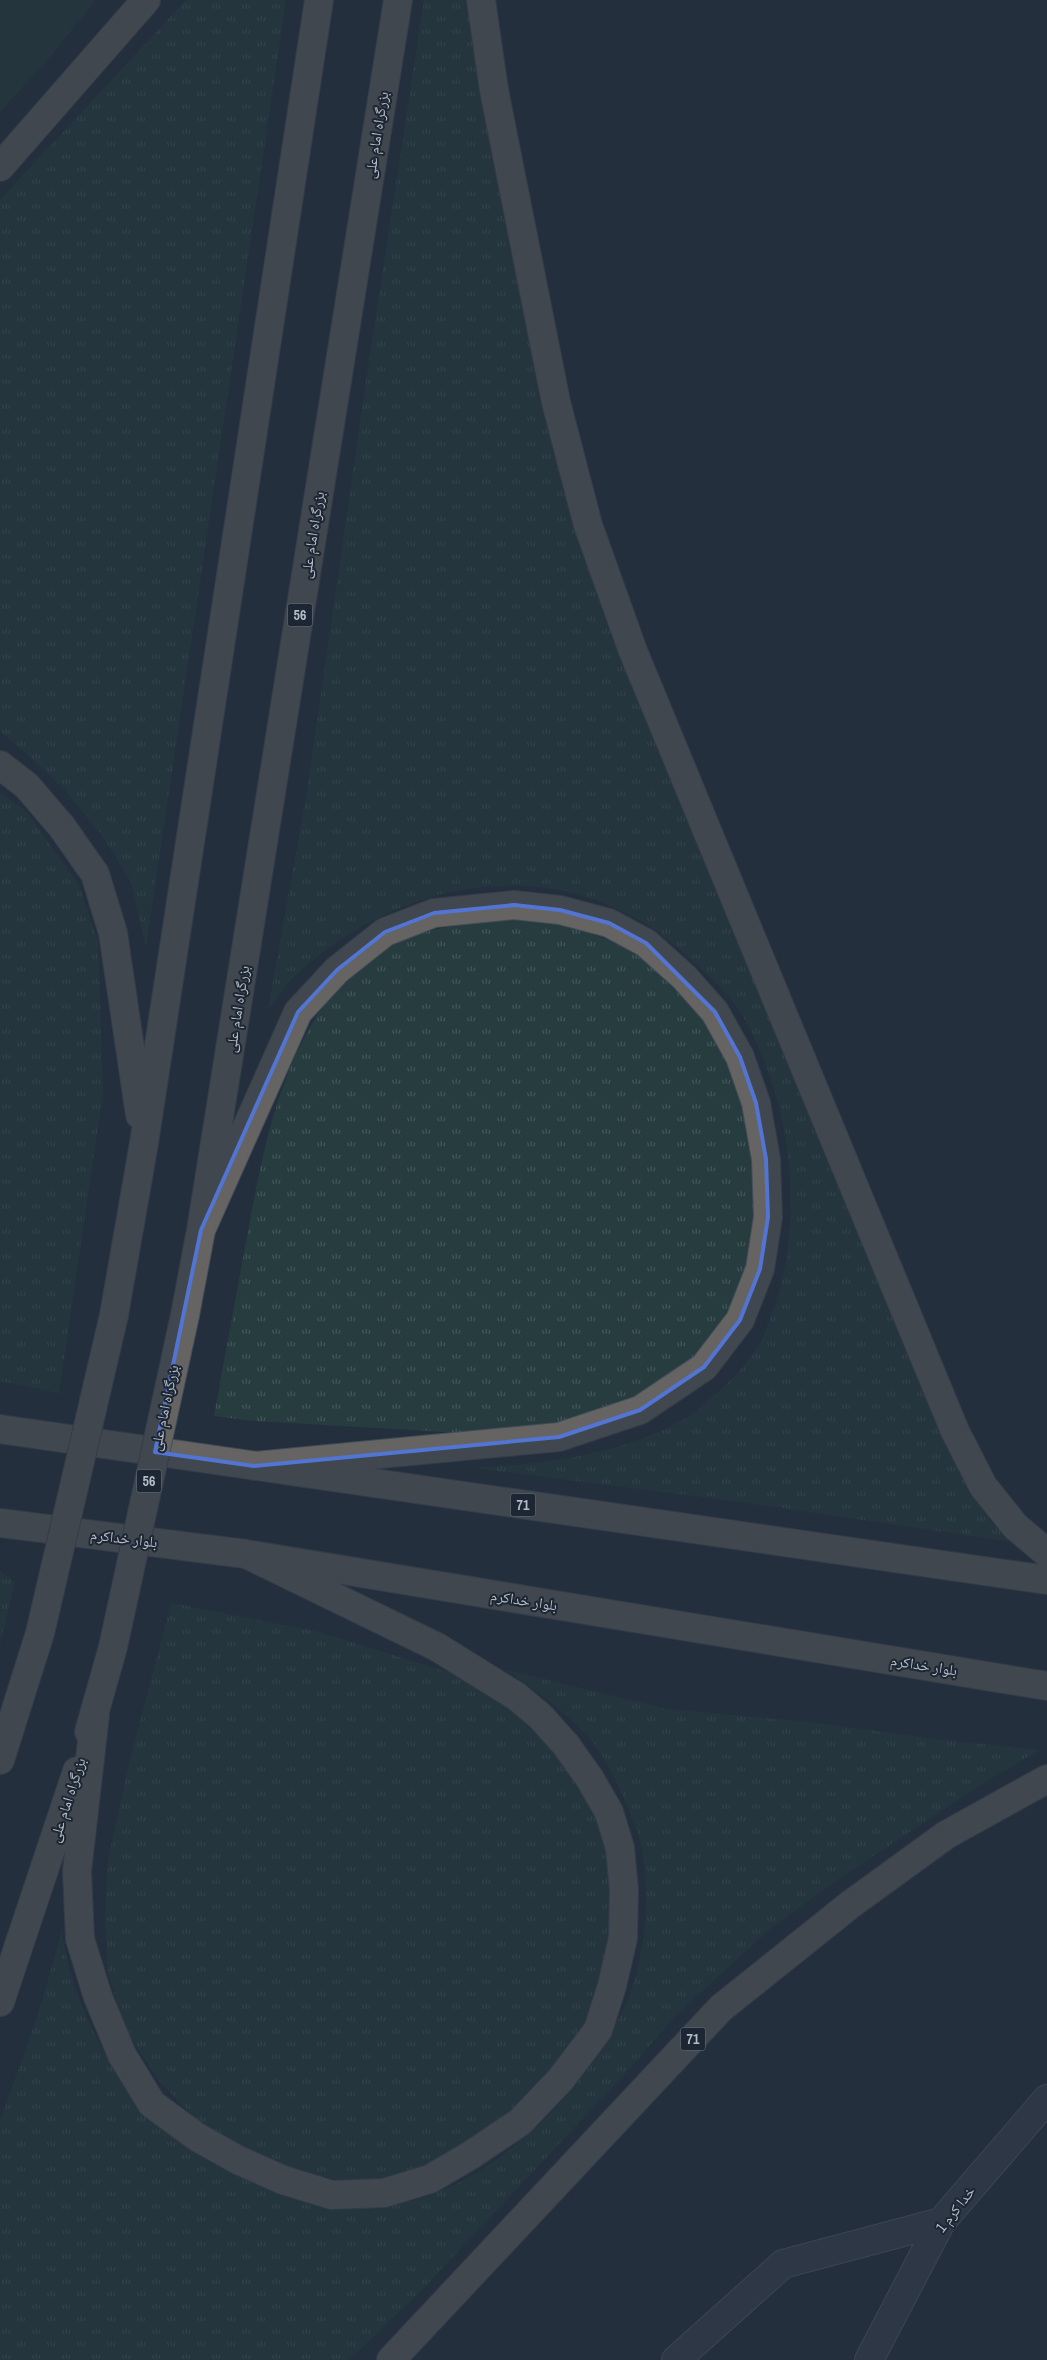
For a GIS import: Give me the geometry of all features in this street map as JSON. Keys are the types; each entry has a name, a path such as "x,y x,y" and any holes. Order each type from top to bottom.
{"highway":[{"path":"0,166 146,0"},
{"path":"0,1760 40,1634 114,1315 144,1143 319,0"},
{"name":"بزرگراه امام علی","path":"0,2002 95,1715 113,1647 185,1315 201,1230 398,0"},
{"path":"482,0 494,90 556,402 588,525 632,651 955,1431 983,1486 1015,1526 1047,1553"},
{"path":"0,765 27,786 62,827 95,874 113,933 144,1143"},
{"path":"201,1230 298,1012 337,970 385,932 434,913 514,905 560,910 608,923 646,943 684,977 716,1012 740,1057 756,1104 766,1159 768,1217 760,1268 740,1320 704,1367 640,1410 559,1437 502,1444 254,1466"},
{"name":"71","path":"0,1429 1047,1580"},
{"name":"بلوار خداکرم","path":"0,1522 246,1554 1047,1686"},
{"path":"95,1715 77,1871 80,1939 98,1997 122,2056 152,2104 197,2137 238,2160 282,2180 332,2195 384,2193 430,2179 472,2155 520,2122 561,2079 598,2030 612,1986 623,1938 624,1890 620,1848 609,1812 590,1779 566,1745 540,1716 516,1696 437,1647 246,1554"},
{"name":"71","path":"390,2360 721,2008 852,1904 946,1835 1047,1779"}],"street":[{"name":"خدا کرم 1","path":"869,2360 941,2222 1047,2099"},
{"path":"676,2360 783,2264 941,2222"}],"highlighted area":[{"path":"514,905 560,910 609,923 646,943 715,1012 740,1057 756,1103 766,1159 768,1217 760,1269 740,1320 704,1367 640,1410 559,1437 254,1466 155,1452 201,1230 298,1012 337,970 385,932 434,913"}],"green space":[{"path":"0,0 96,0 51,56 0,112"},
{"path":"186,0 286,0 146,947 131,882 104,838 65,790 0,731 0,200"},
{"path":"424,0 472,0 490,125 524,313 561,469 733,921 871,1266 911,1357 976,1493 992,1523 1013,1542 735,1501 475,1468 529,1464 608,1450 658,1432 687,1418 732,1378 761,1342 782,1282 789,1243 791,1203 789,1162 782,1121 772,1081 757,1044 734,1003 688,957 643,922 595,900 544,888 492,886 441,894 391,912 343,938 299,972 268,1010 307,791 368,368"},
{"path":"0,793 26,811 79,885 98,942 103,1092 59,1393 0,1381"},
{"path":"528,919 569,925 610,941 644,959 704,1019 727,1062 757,1155 757,1205 752,1247 737,1299 699,1363 661,1388 582,1423 500,1435 254,1421 214,1416 264,1153 285,1080 300,1046 319,1013 341,984 359,965 378,952 398,942 440,928 461,924"},
{"path":"0,1571 15,1582 0,1644"},
{"path":"171,1603 315,1631 445,1671 483,1688 525,1720 583,1791 601,1826 614,1868 617,1909 594,2003 574,2044 519,2105 446,2158 401,2178 354,2182 301,2173 254,2158 203,2126 160,2082 128,2034 108,1974 105,1916 108,1860 129,1764"},
{"path":"507,1670 667,1709 809,1722 935,1739 1039,1750 982,1784 840,1878 770,1929 676,2015 631,2067 420,2292 349,2360 0,2360 0,2122 39,2011 62,1931 70,1972 84,2011 102,2049 140,2109 174,2138 213,2164 255,2184 276,2191 372,2204 397,2203 422,2198 454,2185 486,2167 516,2145 544,2120 592,2063 627,2001 639,1965 646,1903 646,1882 641,1844 617,1783 607,1763 589,1738 560,1710"}]}
